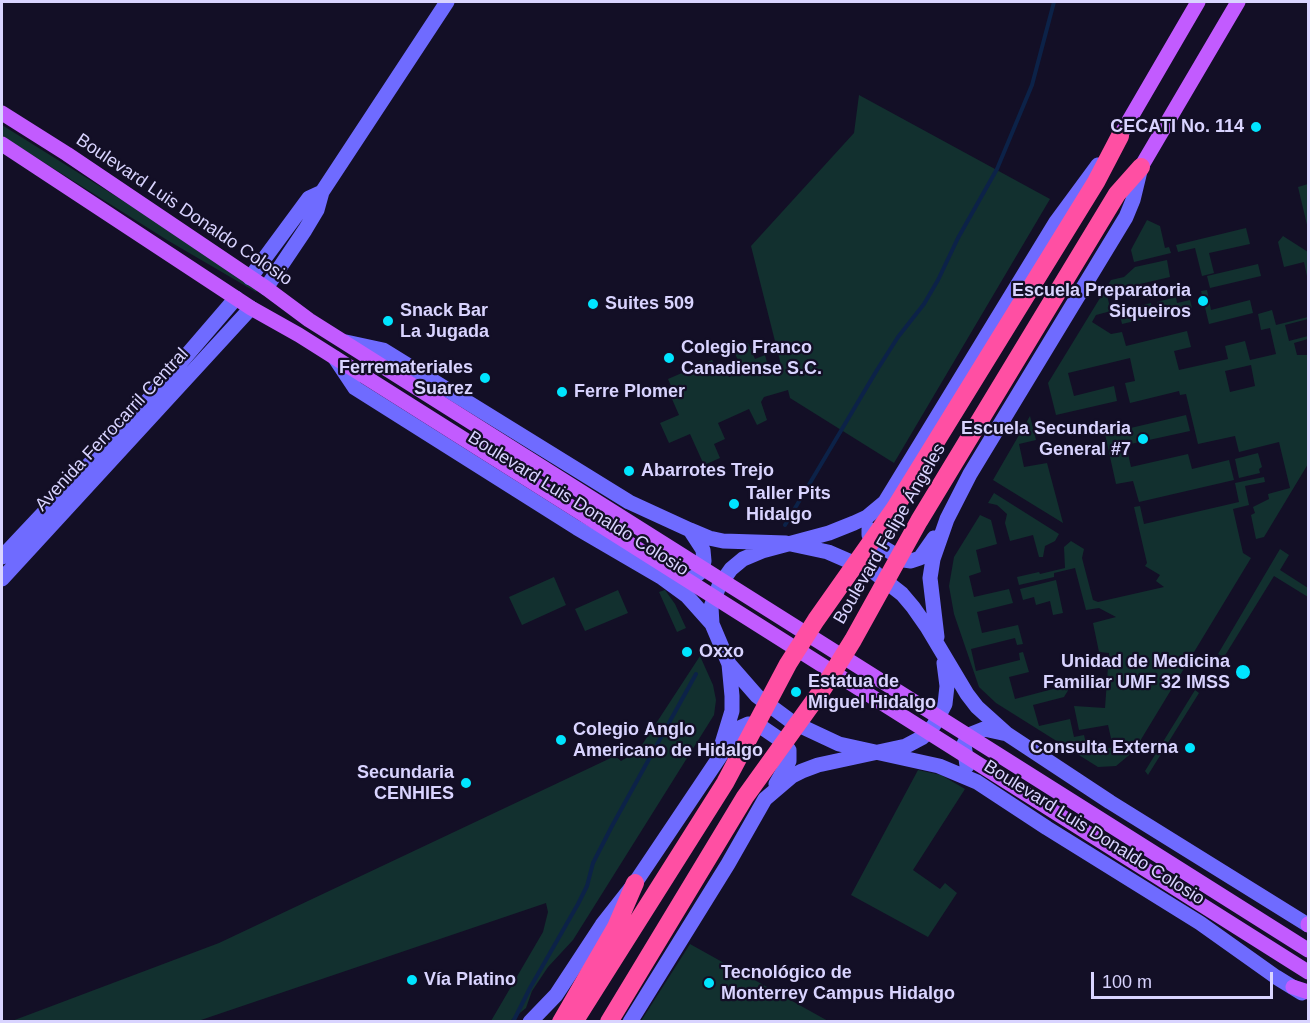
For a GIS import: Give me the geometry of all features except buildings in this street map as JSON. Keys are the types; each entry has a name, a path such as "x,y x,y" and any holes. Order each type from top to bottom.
{"highway":[{"name":"Boulevard Felipe Ángeles","path":"574,1022 724,783 788,664 895,508 1096,182 1120,136"},
{"name":"Boulevard Felipe Ángeles","path":"609,1022 745,796 836,668 919,520 1117,194 1141,166"},
{"path":"561,1022 616,927 635,883"}],"main road":[{"path":"266,288 317,210 322,192 447,2"},
{"name":"Boulevard Felipe Ángeles","path":"1120,136 1198,2"},
{"name":"Boulevard Felipe Ángeles","path":"1141,166 1238,2"},
{"name":"Boulevard Luis Donaldo Colosio","path":"2,113 266,288 309,320 1306,949"},
{"path":"1120,136 1056,222 869,527 869,535 874,542 904,560 911,561 920,558 947,519 970,474 1126,217 1133,200 1141,166"},
{"name":"Boulevard Luis Donaldo Colosio","path":"2,144 251,308 299,335 1308,972"},
{"path":"250,278 309,198 322,192"},
{"name":"Avenida Ferrocarril Central","path":"2,557 131,420 236,298"},
{"name":"Avenida Ferrocarril Central","path":"2,579 251,308"},
{"name":"Boulevard Luis Donaldo Colosio","path":"344,342 382,350 629,502 690,530 723,541 786,543 828,552 874,572 902,594 927,627 972,700 1007,734 1110,802 1308,925"},
{"name":"Boulevard Luis Donaldo Colosio","path":"335,358 355,388 577,528 661,577 687,596 711,624 729,664 757,696 792,722 839,744 939,766 977,782 1200,923 1293,987 1308,994"},
{"path":"711,624 711,607 716,594 731,569 743,560 786,543 829,533 854,523 867,517 885,502"},
{"path":"765,799 792,776 802,771 818,765 906,746 923,737 934,725 945,705 947,686 935,625 930,578 933,559 947,519"},
{"path":"661,577 677,582 691,579 702,571 703,550 690,530"},
{"path":"716,761 732,711 729,664"},
{"path":"530,1022 556,995 602,925 635,883 739,728 748,724 760,726 782,741 789,750 789,761 630,1022"},
{"path":"977,782 966,764 964,744 969,735 984,729 1007,734"}],"green space":[{"path":"859,95 1050,199 894,463 790,398 788,390 764,397 761,402 767,420 757,425 749,409 718,423 725,439 714,444 720,458 704,465 690,434 669,443 660,423 679,415 672,399 676,397 668,379 712,360 719,375 726,372 729,377 743,370 733,350 748,343 755,359 765,355 769,370 781,365 751,246 854,133"},
{"path":"2,125 259,287 256,292 167,240 2,136"},
{"path":"1308,184 1308,229 1298,187"},
{"path":"1147,220 1160,226 1165,248 1169,247 1171,253 1134,262 1131,250"},
{"path":"1246,228 1250,244 1209,253 1214,273 1202,276 1195,248 1178,252 1176,245"},
{"path":"1283,236 1308,252 1308,281 1304,262 1284,267 1278,242"},
{"path":"1167,260 1170,277 1106,292 1111,311 1096,315 1092,322 1111,334 1122,332 1126,346 1187,331 1191,347 1174,351 1179,370 1228,359 1225,346 1245,341 1250,360 1276,354 1270,328 1261,330 1258,314 1272,310 1276,325 1308,317 1308,319 1285,325 1289,341 1308,336 1308,339 1294,343 1297,355 1308,355 1308,464 1264,537 1256,539 1251,515 1255,513 1253,507 1269,499 1268,494 1290,488 1279,442 1239,452 1235,436 1198,444 1186,394 1180,395 1179,391 1130,403 1125,383 1135,381 1130,358 1068,373 1074,396 1114,386 1117,401 1056,415 1048,383 1111,280 1124,277 1135,267","holes":["1251,365 1255,386 1230,392 1225,371"]},
{"path":"1258,264 1261,276 1210,288 1207,276"},
{"path":"1207,290 1211,310 1250,300 1253,313 1209,324 1201,291"},
{"path":"1176,297 1177,303 1190,300 1192,308 1122,324 1119,311 1151,303 1152,308 1158,307 1157,302"},
{"path":"1186,415 1190,431 1126,445 1131,467 1188,454 1192,469 1229,460 1234,480 1139,502 1133,481 1116,484 1105,434"},
{"path":"1030,416 1036,440 1019,444 1024,467 1047,463 1063,523 993,480"},
{"path":"1258,453 1262,467 1259,469 1260,473 1239,478 1235,459"},
{"path":"1264,477 1265,482 1245,486 1249,505 1233,509 1243,553 1251,558 1134,751 1116,766 1098,767 996,703 979,687 954,614 949,586 954,557 980,515 991,520 997,544 976,550 981,572 969,576 974,597 1009,589 1013,603 977,612 982,633 1018,625 1023,644 1017,645 1015,638 971,649 976,671 1020,660 1019,653 1023,652 1029,672 1009,677 1015,699 1072,684 1064,697 1033,705 1039,726 1070,719 1074,737 1084,735 1088,753 1113,747 1108,725 1079,730 1074,706 1105,708 1109,653 1099,652 1093,623 1116,617 1099,608 1086,610 1075,568 1054,573 1054,577 1019,585 1017,577 1065,568 1064,547 1071,541 1084,549 1082,558 1093,600 1098,602 1164,587 1156,581 1160,575 1145,566 1147,563 1134,507 1140,506 1144,524 1239,502 1235,483"},
{"path":"994,493 1059,534 1055,541 1045,546 1043,557 1039,557 1033,535 1010,541 1005,523 1007,514 997,505 988,503"},
{"path":"1280,549 1289,555 1280,570 1308,588 1308,597 1274,576 1224,657 1218,654"},
{"path":"554,577 566,605 522,625 509,597"},
{"path":"1056,580 1063,613 1053,615 1050,601 1036,605 1034,597 1023,600 1020,589"},
{"path":"618,590 628,613 585,631 575,609"},
{"path":"665,590 675,604 686,628 677,632 659,592"},
{"path":"700,656 713,685 716,700 714,715 573,940 548,967 532,991 526,1008 510,1021 491,1021 543,932 548,912 546,903 198,1021 12,1021 219,943 615,756 621,761 638,751"},
{"path":"1195,690 1199,693 1148,775 1145,771"},
{"path":"918,770 941,775 965,789 913,870 940,889 945,883 957,893 928,937 851,895"},
{"name":"Tecnológico de Monterrey Campus Hidalgo","path":"690,944 828,1021 641,1021"}],"waterway":[{"path":"785,525 877,370 898,337 924,304 997,169 1032,85 1054,2"},
{"path":"513,1022 578,904 587,886 593,863 612,826 696,674"}],"place":[{"name":"CECATI No. 114","path":"1256,127"},
{"name":"Escuela Preparatoria Siqueiros","path":"1203,301"},
{"name":"Suites 509","path":"593,304"},
{"name":"Snack Bar La Jugada","path":"388,321"},
{"name":"Colegio Franco Canadiense S.C.","path":"669,358"},
{"name":"Ferremateriales Suarez","path":"485,378"},
{"name":"Ferre Plomer","path":"562,392"},
{"name":"Escuela Secundaria General #7","path":"1143,439"},
{"name":"Abarrotes Trejo","path":"629,471"},
{"name":"Taller Pits Hidalgo","path":"734,504"},
{"name":"Oxxo","path":"687,652"},
{"name":"Unidad de Medicina Familiar UMF 32 IMSS","path":"1243,672"},
{"name":"Estatua de Miguel Hidalgo","path":"796,692"},
{"name":"Colegio Anglo Americano de Hidalgo","path":"561,740"},
{"name":"Consulta Externa","path":"1190,748"},
{"name":"Secundaria CENHIES","path":"466,783"},
{"name":"Vía Platino","path":"412,980"},
{"name":"Tecnológico de Monterrey Campus Hidalgo","path":"709,983"}]}
